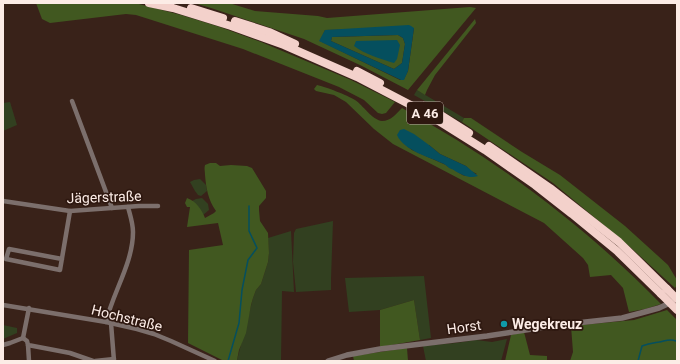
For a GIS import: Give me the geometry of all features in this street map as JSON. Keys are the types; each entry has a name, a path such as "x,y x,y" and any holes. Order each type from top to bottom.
{"highway":[{"name":"A 46","path":"149,3 173,8 231,26 284,45 356,77 426,113 485,150 535,185 676,300"},
{"name":"A 46","path":"175,3 268,32 367,76 439,114 550,188 619,242 664,291 677,310"}],"street":[{"path":"72,101 112,208"},
{"name":"Jägerstraße","path":"3,201 70,210 158,206"},
{"path":"28,345 70,353 94,361 114,360 109,322 109,309 131,249 133,233 128,207"},
{"path":"62,259 9,249 6,259 60,270 62,259 70,210"},
{"name":"Horst","path":"328,361 347,355 380,349 622,318 659,308 676,300"},
{"name":"Hochstraße","path":"3,304 109,322 154,334 215,361"},
{"path":"23,338 29,308"},
{"path":"3,345 23,338"},
{"path":"23,338 27,341 29,361"}],"green space":[{"path":"36,3 135,3 181,15 261,42 351,80 395,102 386,113 378,113 364,100 339,87 243,49 136,15 126,14 50,23 42,19"},
{"path":"194,3 229,3 255,11 327,18 470,7 476,8 408,90 362,66 304,39","holes":["414,28 408,71 404,79 400,80 320,41 325,30"]},
{"path":"475,19 476,23 435,75 425,95 417,90"},
{"path":"398,35 403,38 405,44 402,63 394,69 331,41 332,37"},
{"path":"317,85 347,96 358,102 378,120 388,120 402,108 437,128 506,172 571,221 632,275 661,304 629,312 623,288 611,275 590,277 588,265 583,258 544,223 393,144 374,129 346,102 334,95 316,91 314,89","holes":["429,145 440,154 466,166 477,174 467,176 463,175 446,165 412,150 407,146"]},
{"path":"417,90 464,118 462,122 414,95"},
{"path":"10,102 17,125 3,131 3,103"},
{"path":"464,118 471,118 560,175 625,226 668,265 677,280 677,285 675,288 629,246 553,183 462,122"},
{"path":"216,163 220,166 247,166 252,168 266,191 266,198 259,206 259,210 260,221 268,233 268,262 261,284 256,290 253,298 246,333 239,350 238,361 224,361 188,343 189,250 223,245 218,223 187,227 190,207 187,207 185,203 187,198 198,206 205,218 216,211 209,198 205,180 205,165"},
{"path":"200,179 206,185 207,191 201,196 198,195 190,182"},
{"path":"202,198 208,204 209,210 203,215 192,201"},
{"path":"333,221 331,290 296,292 293,262 294,233 296,229"},
{"path":"291,231 294,292 282,291 281,361 238,361 237,360 253,298 256,290 261,284 268,262 268,238"},
{"path":"424,276 431,338 420,340 414,300 380,310 349,312 345,278"},
{"path":"414,300 420,340 380,347 380,310"},
{"path":"667,310 677,320 677,361 570,361 573,352 571,326 634,320"},
{"path":"3,325 17,328 17,333 3,339"},
{"path":"524,332 530,355 547,356 547,361 505,361 511,335"},
{"path":"507,339 501,361 426,361 423,346 476,340 492,342"},
{"path":"407,348 408,361 354,361 353,356"}],"water":[{"path":"411,26 414,28 408,71 404,80 401,80 319,41 325,30","holes":["398,35 403,38 405,44 402,63 394,69 331,41 332,37"]},
{"path":"397,40 400,45 397,59 394,63 368,54 354,46 356,41"},
{"path":"404,129 414,134 440,154 466,166 478,176 469,177 463,175 444,164 411,149 400,141 397,135 400,130"}],"waterway":[{"path":"228,361 239,323 242,290 248,260 257,248 249,231 249,206"},
{"path":"638,361 642,346 668,340 677,340"}],"place":[{"name":"Wegekreuz","path":"504,324"}]}
